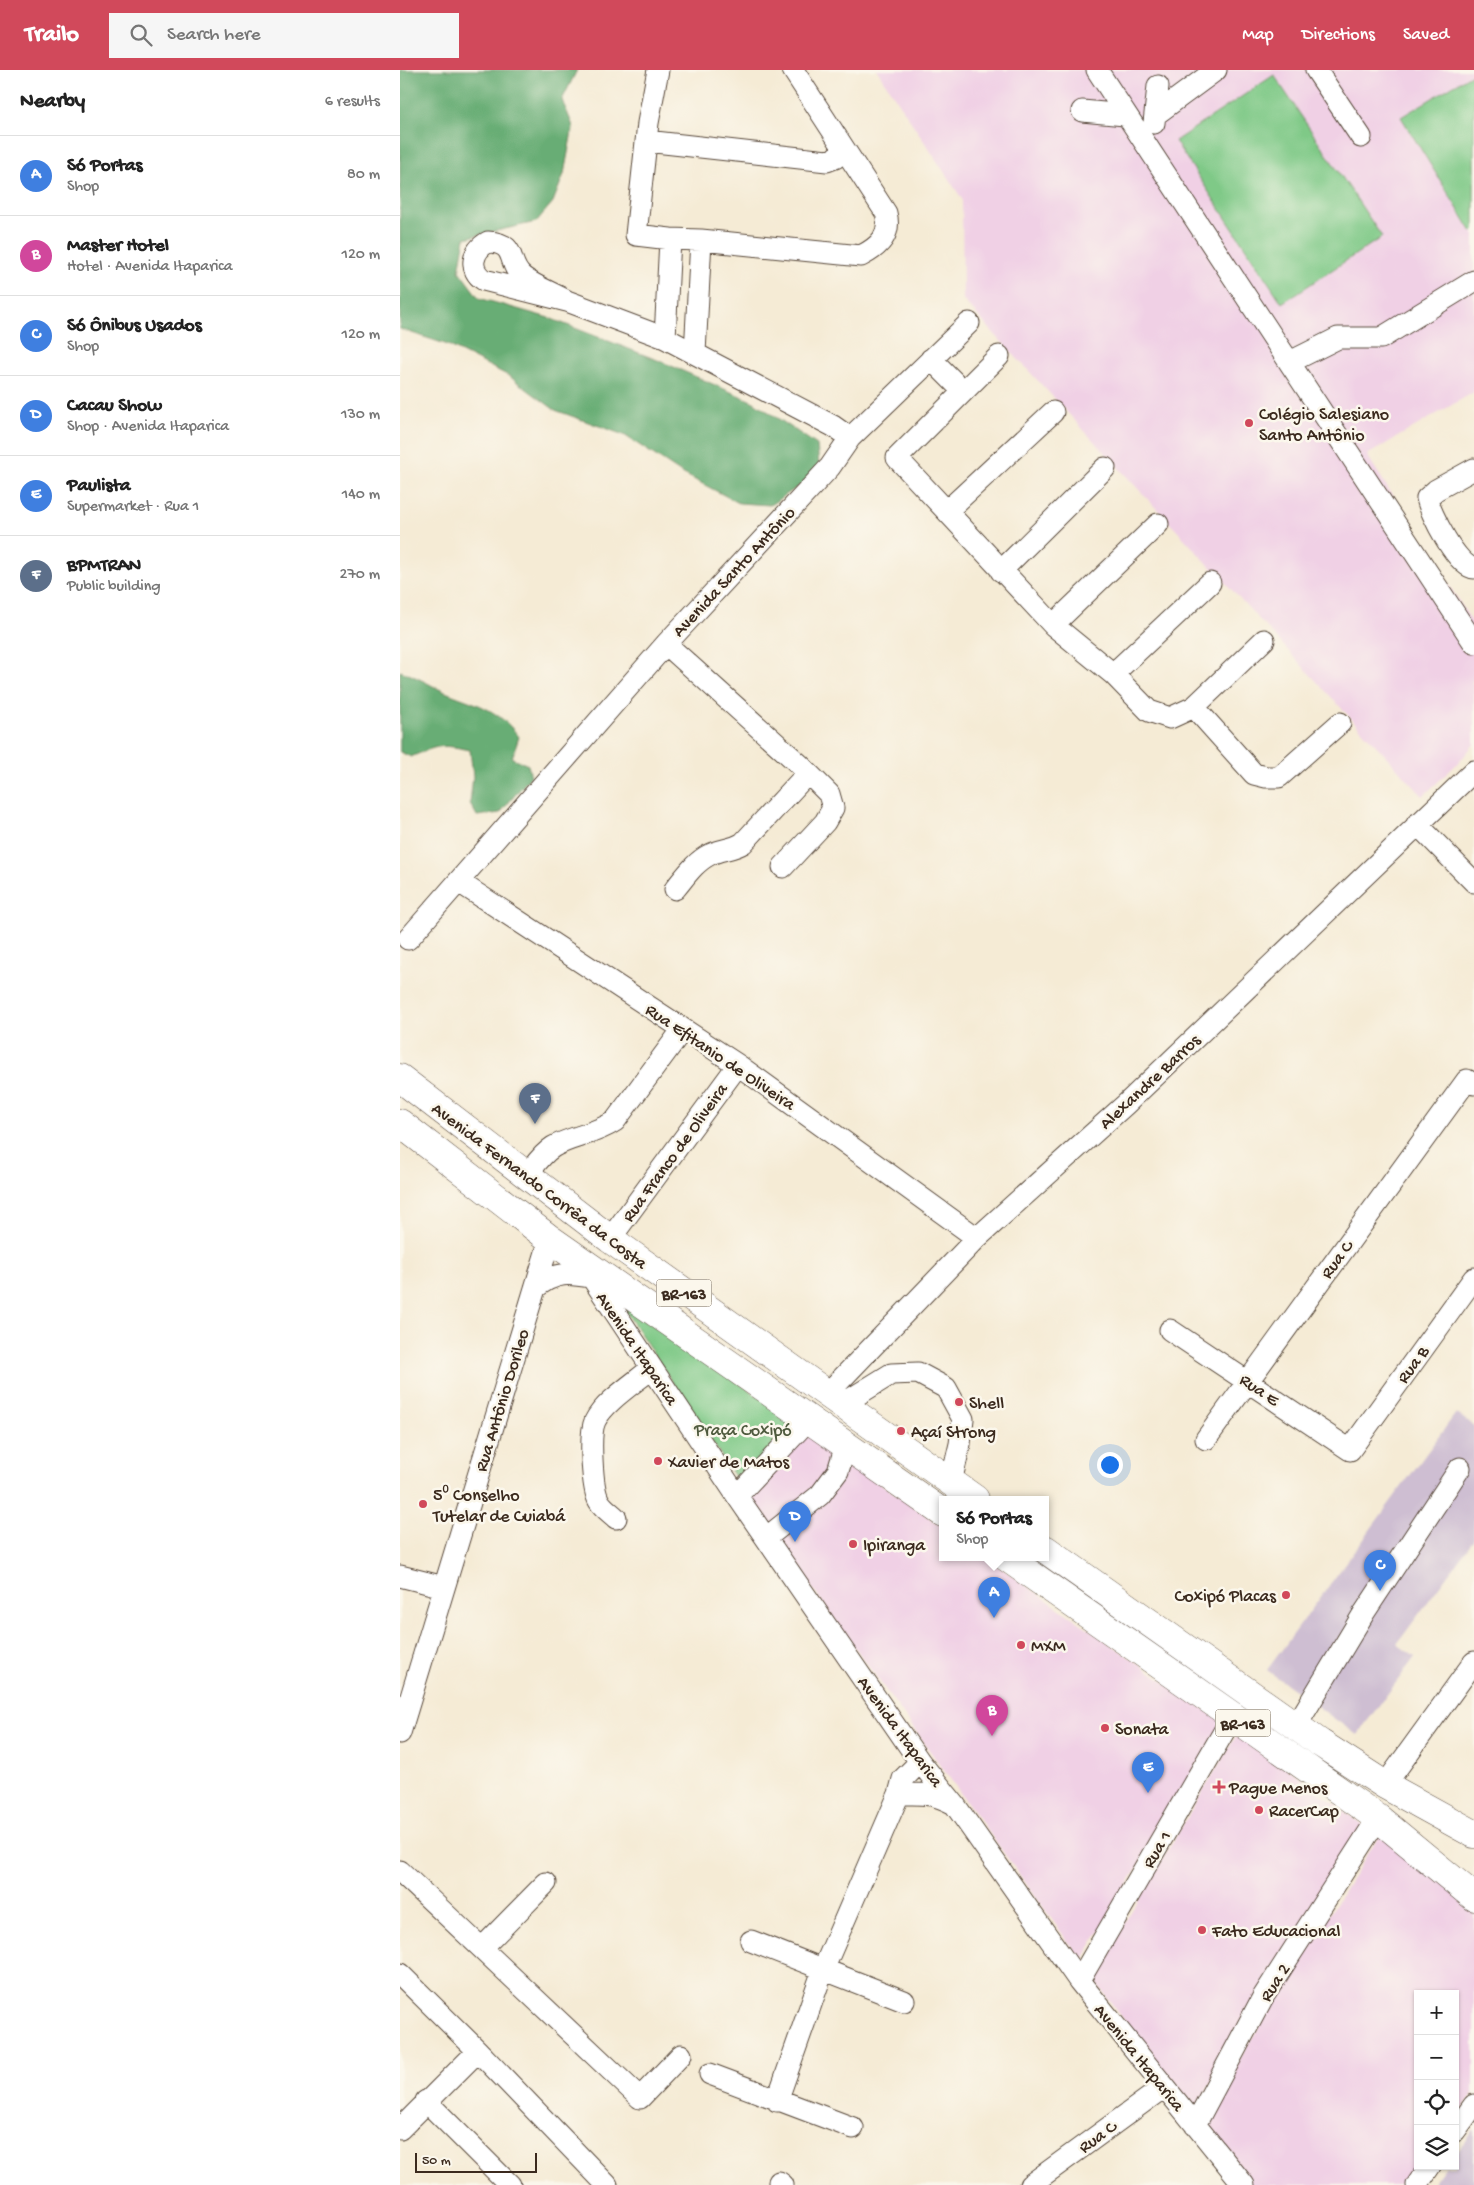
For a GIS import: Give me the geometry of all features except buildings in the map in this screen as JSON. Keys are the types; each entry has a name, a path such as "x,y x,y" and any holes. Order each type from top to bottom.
{"highway":[{"name":"Avenida Fernando Corrêa da Costa","path":"400,1078 610,1240 971,1496"},
{"name":"Avenida Fernando Corrêa da Costa","path":"400,1122 594,1273 939,1510"},
{"name":"BR-163","path":"1049,1552 1296,1726 1385,1785 1474,1834"},
{"name":"BR-163","path":"1012,1561 1378,1818 1474,1898"}],"street":[{"path":"658,70 646,141 636,235 861,256 877,248 887,232 889,223 886,213 793,70"},
{"path":"1097,70 1474,643"},
{"path":"1155,114 1216,70"},
{"path":"1316,70 1361,137"},
{"path":"1152,153 1158,86"},
{"path":"1082,111 1126,114"},
{"path":"646,141 827,161 835,158 844,149"},
{"path":"665,338 670,239"},
{"path":"696,353 701,240"},
{"path":"1290,362 1338,338 1381,338 1474,281"},
{"path":"568,301 665,338 696,353 833,426 850,438"},
{"name":"Avenida Santo Antônio","path":"408,939 460,882 666,644 830,466 850,438 968,323"},
{"path":"999,356 896,458 948,510 1001,571 1053,625 1113,674 1149,711 1170,718 1194,707 1264,640"},
{"path":"931,359 962,391"},
{"path":"948,510 1053,412"},
{"path":"1001,571 1106,468"},
{"path":"1474,469 1436,490 1427,498 1429,507 1464,566 1474,568"},
{"path":"1053,625 1158,524"},
{"path":"1113,674 1210,583"},
{"path":"666,644 829,794 833,808 824,822 783,867"},
{"path":"1194,707 1254,774 1266,777 1279,777 1340,722"},
{"name":"Alexandre Barros","path":"833,1400 977,1238 1126,1104 1474,771"},
{"path":"675,888 697,863 708,856 735,848 743,843 808,773"},
{"path":"1417,824 1474,882"},
{"name":"Rua Efitanio de Oliveira","path":"460,882 738,1064 977,1238"},
{"path":"526,1176 541,1157 554,1147 602,1129 614,1121 683,1029"},
{"name":"Rua Franco de Oliveira","path":"610,1240 738,1064"},
{"name":"Rua C","path":"1206,1439 1470,1082"},
{"name":"Rua Antônio Dorileo","path":"400,1733 550,1239"},
{"path":"535,1288 549,1277 559,1274 594,1273"},
{"name":"Avenida Itaparica","path":"594,1273 652,1368 737,1496 920,1762 955,1806 1079,1982 1244,2185"},
{"name":"Rua B","path":"1350,1450 1474,1278"},
{"name":"Rua E","path":"1170,1330 1350,1450"},
{"path":"616,1518 599,1501 596,1488 593,1457 595,1422 604,1408 652,1368"},
{"path":"833,1400 891,1374 918,1373 946,1388 963,1419 960,1444 951,1482"},
{"path":"737,1496 809,1419"},
{"path":"766,1538 820,1495 838,1470 846,1445"},
{"path":"1296,1726 1364,1614 1460,1468"},
{"path":"400,1576 444,1587"},
{"path":"1385,1785 1474,1662"},
{"name":"Rua 1","path":"1079,1982 1233,1716"},
{"path":"777,2100 823,1970 899,1795 903,1779 920,1762"},
{"path":"899,1795 924,1792 939,1796 955,1806"},
{"name":"Rua 2","path":"1195,2126 1263,1997 1378,1818"},
{"path":"400,1871 640,2098 681,2055"},
{"path":"482,1948 546,1883"},
{"path":"752,1941 904,2001"},
{"path":"400,1974 478,2051 607,2185"},
{"path":"400,2129 478,2051"},
{"path":"710,2074 854,2128"},
{"name":"Rua C","path":"1030,2185 1164,2087"},
{"path":"426,2101 510,2185"},
{"path":"1459,2126 1474,2105"},
{"path":"1417,2185 1427,2170"}],"shaded area":[{"name":"Colégio Salesiano Santo Antônio","path":"877,70 1474,70 1474,392 1367,455 1474,625 1474,680 1471,682 1474,686 1474,744 1460,761 1423,796 963,300 962,199"},
{"path":"1456,1413 1474,1426 1474,1539 1397,1644 1415,1657 1357,1735 1267,1670"},
{"path":"806,1432 939,1524 939,1561 991,1561 1223,1722 1082,1961 746,1497"},
{"path":"1239,1731 1365,1827 1193,2113 1092,1977"},
{"path":"1385,1826 1474,1905 1474,2093 1459,2114 1459,1990 1414,1990 1414,2170 1416,2170 1407,2185 1248,2185 1203,2129 1244,2051"},
{"path":"1474,2129 1474,2185 1432,2185 1443,2170 1459,2170 1459,2149"}],"green space":[{"path":"400,70 577,70 562,100 573,126 564,174 553,202 536,222 465,238 459,271 479,298 549,318 660,361 754,402 817,445 819,465 801,485 770,505 739,503 680,472 624,435 555,410 509,376 448,345 400,329"},
{"path":"1474,73 1474,231 1472,232 1401,117"},
{"path":"1274,75 1382,237 1282,303 1175,141"},
{"path":"400,671 443,691 475,703 502,719 519,737 512,758 528,765 531,776 500,813 477,816 470,803 473,776 470,750 446,746 428,750 411,757 400,752"},
{"name":"Praça Coxipó","path":"620,1303 795,1421 740,1484"}],"place":[{"name":"Colégio Salesiano Santo Antônio","path":"1249,423"},
{"name":"BPMTRAN","path":"535,1124"},
{"name":"Shell","path":"959,1402"},
{"name":"Açaí Strong","path":"901,1431"},
{"name":"Xavier de Matos","path":"658,1461"},
{"name":"5⁰ Conselho Tutelar de Cuiabá","path":"423,1504"},
{"name":"Cacau Show","path":"795,1542"},
{"name":"Ipiranga","path":"853,1544"},
{"name":"Só Ônibus Usados","path":"1380,1591"},
{"name":"Coxipó Placas","path":"1286,1595"},
{"name":"Só Portas","path":"994,1618"},
{"name":"MXM","path":"1021,1645"},
{"name":"Sonata","path":"1105,1728"},
{"name":"Master Hotel","path":"992,1736"},
{"name":"Pague Menos","path":"1219,1787"},
{"name":"Paulista","path":"1148,1793"},
{"name":"RacerCap","path":"1259,1810"},
{"name":"Fato Educacional","path":"1202,1930"}]}
